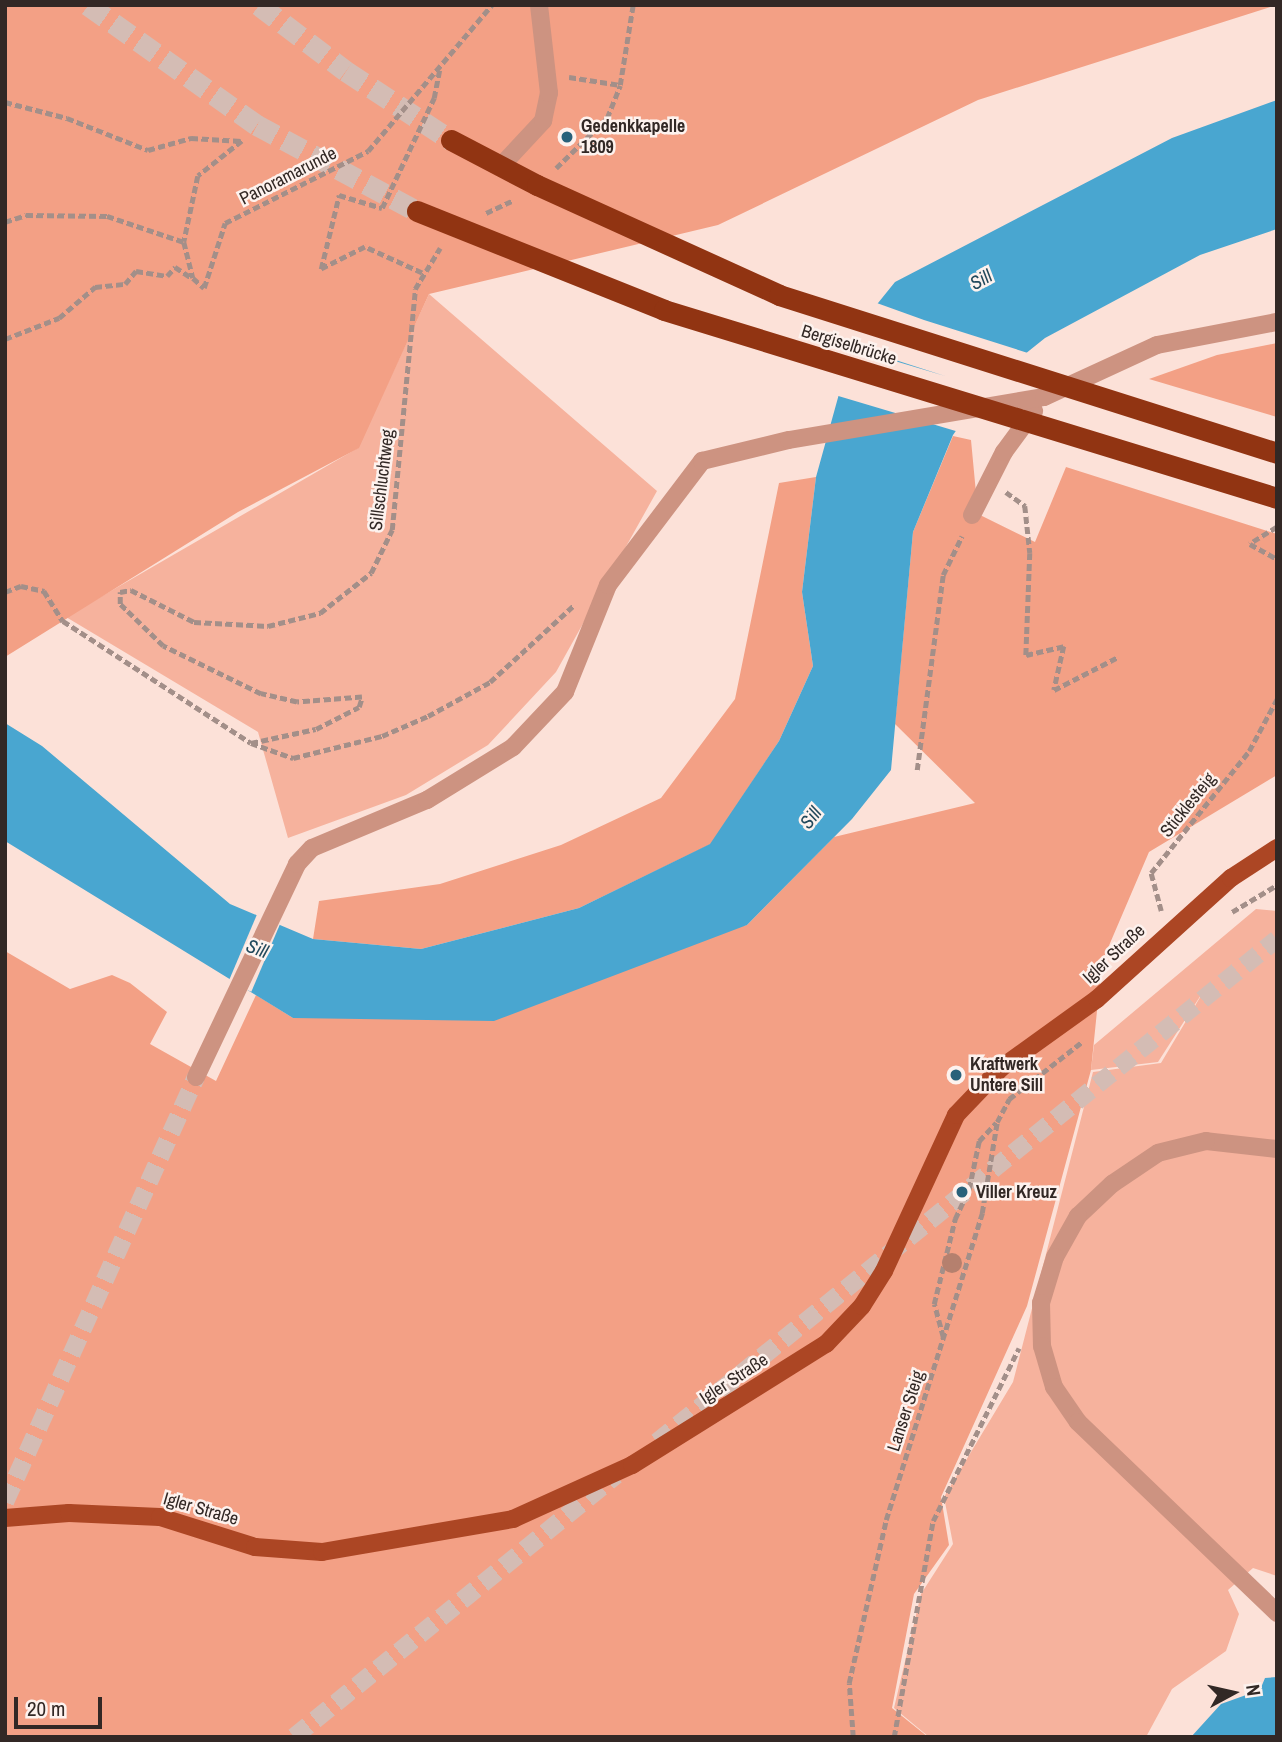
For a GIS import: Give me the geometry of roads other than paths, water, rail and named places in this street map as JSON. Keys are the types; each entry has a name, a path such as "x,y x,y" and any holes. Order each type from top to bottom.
{"highway":[{"name":"Bergiselbrücke","path":"451,140 501,166 779,295 1277,453"},
{"name":"Bergiselbrücke","path":"417,211 664,310 1277,499"}],"main road":[{"name":"Igler Straße","path":"5,1518 69,1513 160,1517 255,1547 322,1552 513,1519 572,1497 726,1411 826,1344 862,1306 884,1271 956,1115 1001,1068 1097,999 1167,933 1276,849"}],"lane":[{"path":"501,166 544,121 550,93 541,50 539,5"},
{"path":"196,1077 218,1024 280,896 312,848 427,800 513,747 565,692 608,585 702,461 789,440 983,410 1044,397 1157,345 1277,322"},
{"path":"972,515 1004,452 1044,397"},
{"path":"1277,1149 1206,1141 1146,1161 1077,1216 1055,1257 1041,1303 1042,1346 1054,1387 1078,1422 1277,1613"}],"water":[{"name":"Sill","path":"1277,100 1277,229 1200,255 1045,338 989,383 953,435 913,532 891,770 852,819 747,925 494,1021 293,1018 5,841 5,723 42,746 230,904 313,939 421,949 579,908 710,844 779,741 813,666 802,592 816,477 857,329 895,282 1172,138"},
{"path":"1277,1677 1277,1737 1191,1737 1221,1704 1260,1690 1265,1678"}],"tunnel":[{"path":"88,5 257,125 417,211"},
{"path":"259,5 346,71 451,140"},
{"path":"657,1442 1277,939"},
{"path":"5,1502 196,1077"},
{"path":"294,1737 616,1475"}],"place":[{"name":"Gedenkkapelle 1809","path":"567,137"},
{"name":"Kraftwerk Untere Sill","path":"956,1075"},
{"name":"Viller Kreuz","path":"962,1192"}]}
